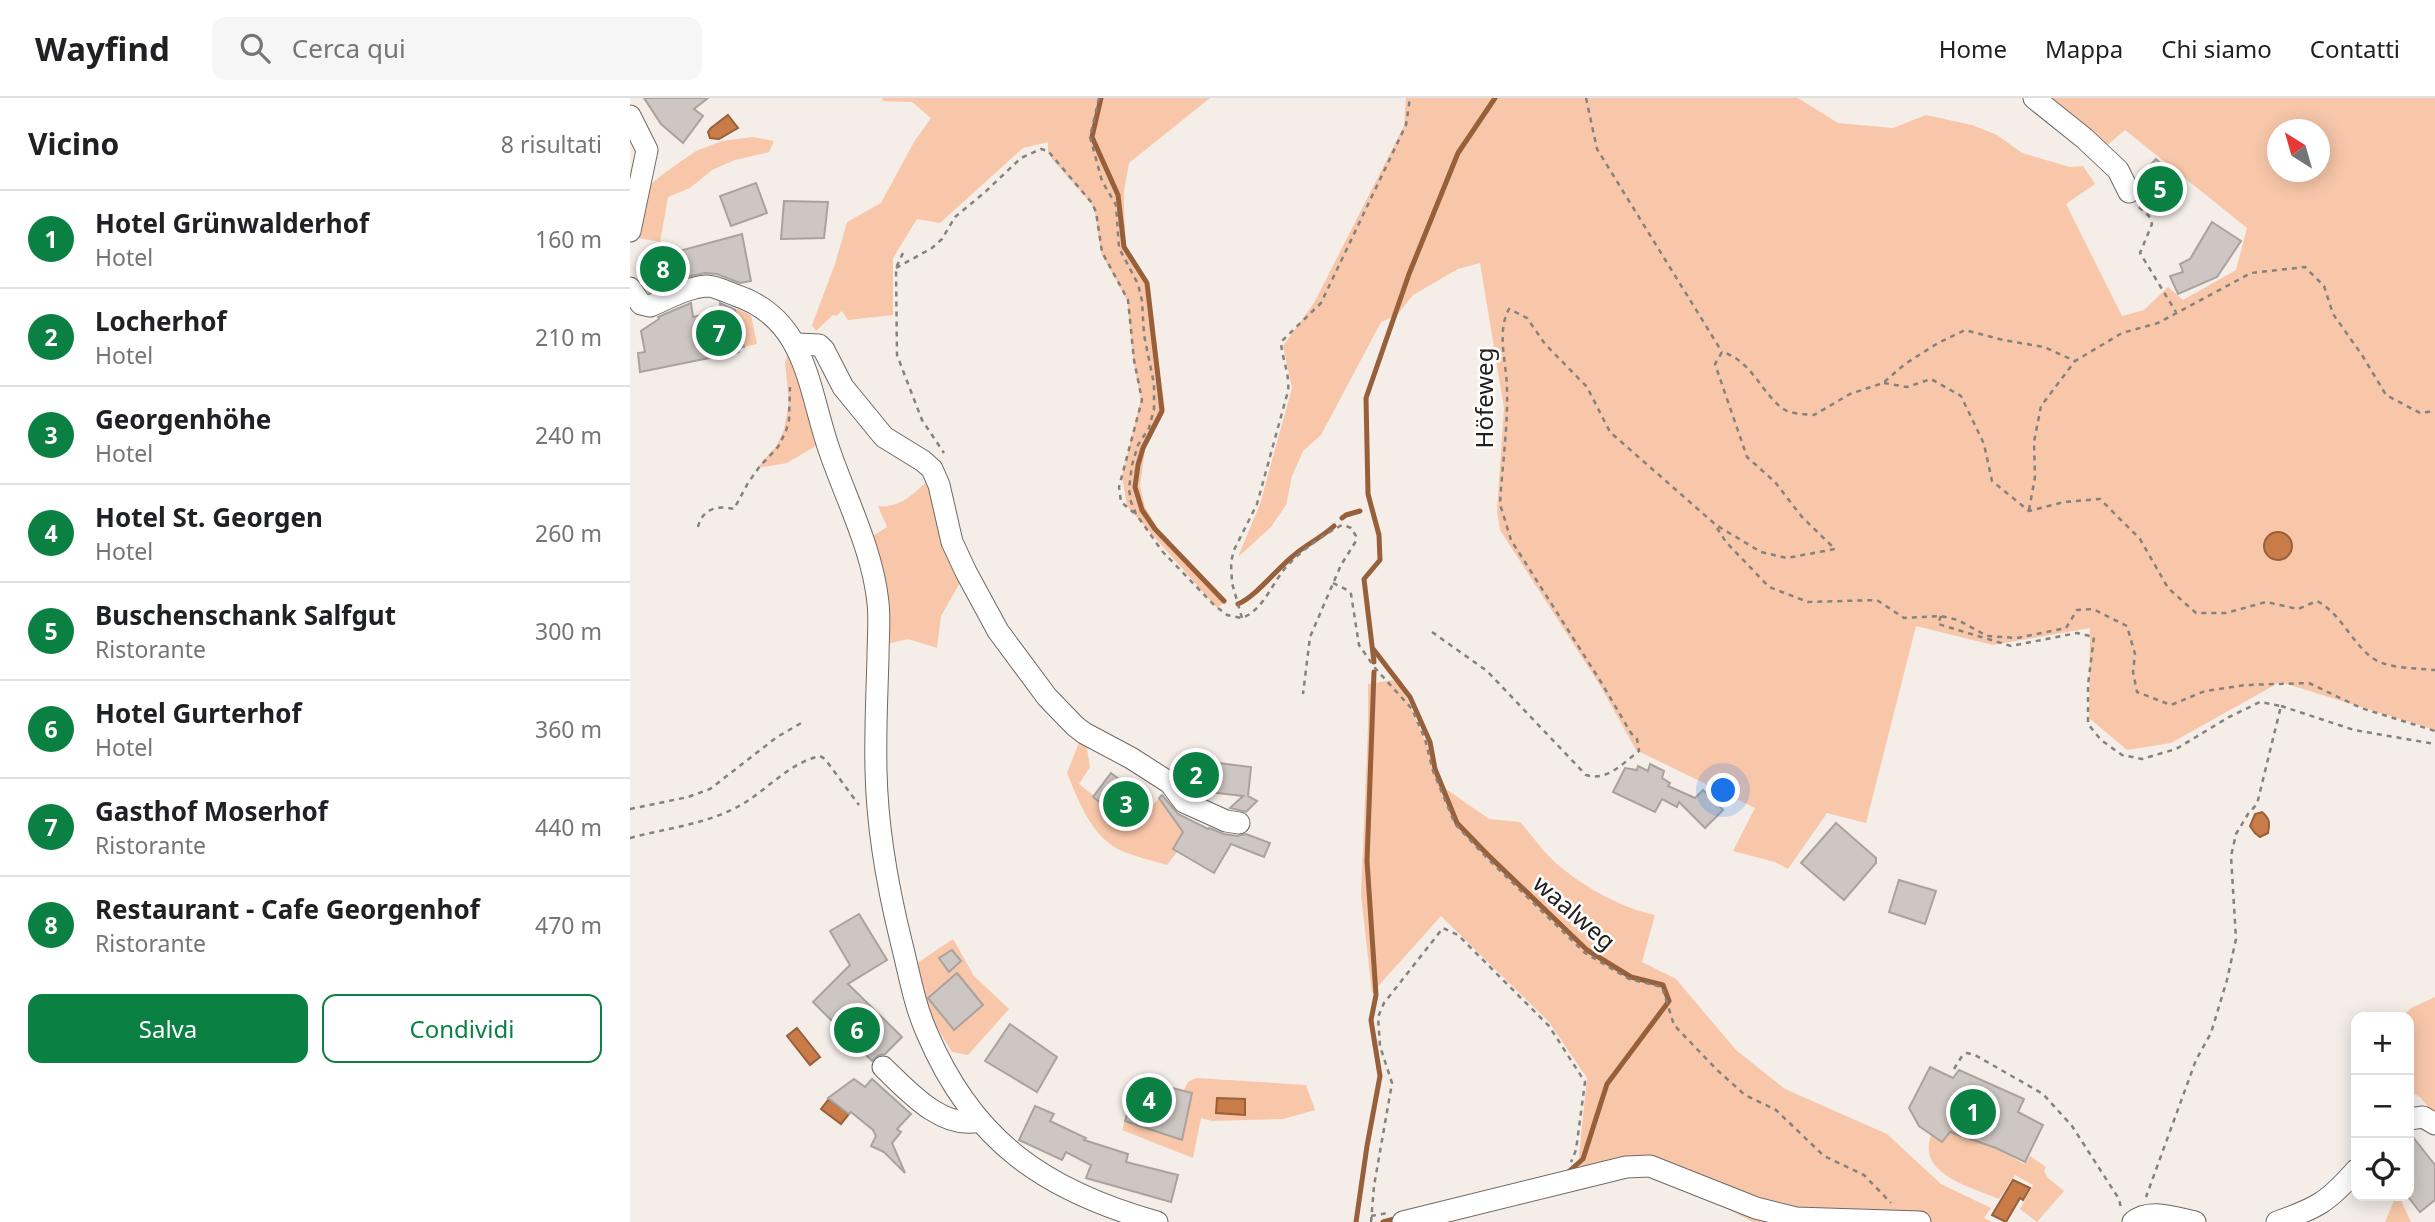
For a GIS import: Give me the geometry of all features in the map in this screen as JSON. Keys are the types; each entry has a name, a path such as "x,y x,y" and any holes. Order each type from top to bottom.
{"street":[{"path":"2034,98 2084,138 2118,170 2129,192"},
{"path":"630,116 648,150 630,231"},
{"path":"634,301 650,306 708,286 744,298 768,312 784,326 797,344 825,441 863,542 878,603 877,813 883,858 914,995 927,1033 973,1115 1028,1165 1063,1188 1119,1211 1157,1222"},
{"path":"797,344 819,345 828,355 843,387 884,437 923,461 932,470 939,485 952,542 966,572 998,631 1047,697 1084,733 1170,783 1184,803 1226,821 1239,823"},
{"path":"883,1067 925,1108 967,1124 979,1121"},
{"path":"1400,1217 1626,1167 1650,1166 1756,1208 1796,1218 1914,1221"},
{"path":"2277,1222 2316,1207 2333,1196 2351,1176"},
{"path":"2131,1218 2153,1214 2195,1222"}],"path":[{"path":"1099,98 1090,138 1102,181 1116,205 1119,248 1138,284 1144,335 1154,384 1154,409 1149,428 1138,445 1132,466 1129,489 1136,514"},
{"path":"1242,618 1232,583 1231,562 1234,550 1257,504 1288,391 1289,381 1281,342 1321,303 1406,125 1410,98"},
{"path":"1586,98 1597,149 1722,352 1734,355 1783,410 1814,415 1850,394 1883,383 1905,364 1965,330 2044,347 2075,361"},
{"path":"896,268 932,248 942,239 955,217 1021,158 1041,149 1048,150 1092,203 1096,212 1102,252 1128,300 1134,360 1142,400 1119,487 1121,502 1136,514 1163,551 1214,605 1227,615 1242,618 1262,603 1275,579 1289,563 1340,526 1344,524 1351,528 1356,536 1310,637 1303,694"},
{"path":"2129,192 2131,198 2149,216 2152,224 2140,253 2176,312"},
{"path":"903,253 896,268 897,355 922,420 944,453"},
{"path":"2029,511 2035,477 2034,442 2041,406 2075,361 2122,333 2158,323 2251,273 2305,267 2324,285 2333,314 2386,395 2420,413 2435,411"},
{"name":"Höfeweg","path":"1432,632 1487,671 1586,775 1595,778 1606,775 1639,751 1637,739 1511,540 1503,518 1500,504 1507,390 1503,320 1509,310 1527,318 1545,344 1587,387 1609,432 1716,525"},
{"path":"1716,525 1761,552 1787,558 1835,549 1802,517 1775,482 1747,457 1715,364 1722,352"},
{"path":"1883,383 1907,387 1931,379 1961,396 1984,444 1992,481 2029,511"},
{"path":"698,527 702,515 709,511 717,508 734,509 760,466 778,447 789,420 790,382"},
{"path":"2029,511 2064,502 2101,499 2140,539 2168,588 2196,613 2226,613 2266,602 2298,609 2318,601 2329,608 2371,657 2385,664 2435,670"},
{"path":"1716,525 1726,542 1769,587 1808,602 1877,600 1904,618 1941,616 1958,621 1987,636 2017,638 2066,628 2077,610 2093,609 2127,626 2135,654 2133,672 2137,692 2171,705 2205,691 2246,685 2309,683 2361,708 2435,731"},
{"name":"waalweg","path":"1333,583 1352,594 1359,645 1412,709 1455,824 1585,953 1629,979 1662,987 1674,1025 1745,1095 1776,1110 1824,1156 1864,1175 1914,1221"},
{"path":"1941,616 1938,624 2011,646 2077,633 2094,637 2088,685 2088,724 2101,740 2122,755 2142,759 2176,749 2260,702 2281,706 2354,730 2435,744"},
{"path":"2131,1218 2196,1060 2211,1033 2227,980 2236,939 2231,856 2236,834 2257,804 2281,706"},
{"path":"630,809 688,797 710,789 777,737 803,722"},
{"path":"630,838 731,811 787,771 820,756 860,805 877,813"},
{"path":"1371,1222 1391,1083 1380,1046 1378,1017 1384,1003 1443,928 1458,935 1549,1026 1586,1082 1576,1150 1570,1164"},
{"path":"1954,1069 1962,1056 1967,1053 1975,1055 2043,1094 2072,1126 2131,1218"},
{"path":"1371,1216 1400,1217"}],"shaded area":[{"path":"883,98 1210,98 1129,163 1124,210 1126,245 1148,280 1165,409 1145,449 1140,486 1145,507 1169,543 1227,600 1217,608 1127,506 1122,476 1141,400 1127,300 1101,253 1095,212 1091,203 1052,159 1048,142 1023,148 940,223 917,219 893,258 893,315 848,320 842,311 836,316 833,315 816,331 812,325 835,264 847,222 881,203 914,142 931,118 912,102 882,101"},
{"path":"1406,98 1798,98 1838,123 1893,128 1926,115 1972,125 1997,135 2022,153 2070,167 2083,166 2095,184 2066,204 2122,316 2144,310 2168,287 2183,300 2236,270 2247,228 2125,130 2097,154 2052,98 2435,98 2435,730 2280,682 2171,743 2127,750 2089,718 2090,628 1993,645 1916,626 1866,823 1827,813 1788,869 1775,862 1733,851 1755,808 1636,750 1601,687 1500,530 1497,511 1504,408 1480,263 1458,269 1413,295 1397,315 1381,322 1321,435 1303,451 1292,476 1286,505 1271,527 1238,557 1260,504 1292,388 1283,346 1314,303 1404,126"},
{"path":"728,115 738,128 719,139 710,138 708,132 711,128"},
{"path":"753,137 774,141 769,152 735,160 712,170 690,188 668,197 660,242 634,237 643,191 663,174 696,151 722,141"},
{"path":"735,308 751,315 757,344 744,347"},
{"path":"790,349 816,446 787,463 757,468 777,445 784,430 789,401 785,363"},
{"path":"933,476 966,572 941,616 937,648 908,639 878,646 863,542 887,527 878,506 901,502"},
{"path":"2278,532 2288,536 2292,546 2288,556 2278,560 2268,556 2264,546 2268,536"},
{"path":"1393,680 1403,689 1446,789 1489,819 1520,822 1568,873 1616,902 1655,915 1642,962 1676,979 1736,1050 1785,1089 1887,1134 1941,1184 1991,1208 1984,1218 1992,1222 1753,1222 1672,1180 1578,1166 1587,1078 1549,1022 1441,916 1372,993 1361,895 1368,684"},
{"path":"1080,740 1091,747 1087,749 1090,767 1079,784 1133,827 1159,798 1183,832 1173,849 1177,852 1167,865 1124,852 1113,846 1095,829 1067,773"},
{"path":"2262,812 2268,819 2269,826 2268,833 2260,837 2250,826 2255,814"},
{"path":"953,939 974,976 1009,1009 968,1055 952,1052 927,1011 913,966"},
{"path":"2435,997 2435,1116 2414,1093 2414,1012 2407,1012"},
{"path":"797,1028 820,1057 810,1065 787,1036"},
{"path":"1196,1078 1306,1085 1315,1110 1283,1119 1212,1121 1201,1118 1193,1158 1122,1130 1125,1121 1181,1140 1192,1093 1184,1090 1188,1082"},
{"path":"1217,1098 1245,1099 1245,1115 1216,1113"},
{"path":"829,1099 849,1114 841,1124 821,1109"},
{"path":"1950,1132 1996,1148 2024,1164 2030,1156 2046,1167 2044,1171 2048,1178 2064,1191 2037,1222 2020,1209 2033,1185 2015,1175 1999,1199 1968,1187 1946,1175 1931,1160 1931,1134 1942,1142"},
{"path":"2013,1180 2030,1188 2023,1200 2020,1198 2006,1222 1992,1215"},
{"path":"2394,1201 2401,1201 2411,1222 2385,1222"}],"building":[{"path":"644,98 708,98 694,109 703,116 683,143 661,124"},
{"path":"2156,159 2183,184 2156,212 2141,197 2141,188 2150,179 2143,173"},
{"path":"756,183 767,213 731,226 720,196"},
{"path":"784,201 828,202 824,238 781,239"},
{"path":"2212,222 2241,241 2217,277 2178,294 2170,276 2183,272 2180,264 2190,259"},
{"path":"742,234 751,281 740,283 717,274 705,273 681,278 649,292 639,262"},
{"path":"691,303 693,317 721,311 720,303 735,310 744,347 738,348 739,352 640,372 638,353 645,352 641,331 659,319 658,317"},
{"path":"1194,760 1251,767 1248,796 1257,801 1246,812 1230,808 1243,796 1192,790"},
{"path":"1650,764 1664,771 1662,778 1670,783 1668,786 1695,798 1703,790 1723,810 1705,828 1679,802 1677,807 1662,799 1655,812 1613,792 1625,768 1637,770 1638,766 1648,771"},
{"path":"1111,773 1151,804 1133,827 1093,797"},
{"path":"1162,795 1178,814 1208,829 1237,836 1246,834 1270,843 1264,857 1231,844 1214,873 1173,849 1183,832 1159,798"},
{"path":"1836,823 1876,858 1876,863 1844,900 1801,863"},
{"path":"1899,880 1936,891 1925,924 1889,912"},
{"path":"859,914 887,960 848,984 902,1037 885,1054 872,1061 813,1002 850,965 830,931"},
{"path":"952,950 961,961 949,972 939,958"},
{"path":"957,973 983,1005 954,1030 928,998"},
{"path":"1010,1024 1057,1057 1037,1092 985,1061"},
{"path":"1930,1067 1953,1078 1959,1070 2024,1099 2018,1112 2043,1125 2025,1162 1996,1148 1950,1132 1942,1142 1919,1126 1909,1108"},
{"path":"854,1079 865,1087 872,1079 911,1114 897,1129 901,1132 892,1143 905,1173 884,1152 871,1146 876,1136 873,1130 828,1098"},
{"path":"1137,1079 1192,1093 1182,1140 1125,1121"},
{"path":"1035,1106 1054,1114 1050,1121 1086,1138 1084,1140 1128,1154 1126,1162 1178,1175 1171,1202 1086,1178 1091,1165 1066,1152 1062,1160 1019,1140"},
{"path":"2414,1138 2435,1165 2435,1200 2420,1212 2411,1201 2414,1201"}],"waterway":[{"path":"1101,98 1092,137 1118,195 1124,247 1147,283 1162,411 1143,448 1135,487 1142,510 1155,529 1224,601"},
{"path":"1374,662 1364,579 1380,560 1379,535 1368,494 1366,398 1409,274 1458,153 1495,98"},
{"path":"1342,518 1360,511"},
{"path":"1238,604 1259,589 1298,552 1334,526"},
{"path":"1374,650 1410,697 1430,742 1435,769 1457,823 1587,950 1631,977 1663,985 1669,1001 1607,1084 1583,1159 1566,1174"},
{"path":"1356,1222 1380,1076 1371,1020 1376,995 1367,861 1374,672"},
{"path":"1383,1222 1398,1218"}],"place":[{"name":"Buschenschank Salfgut","path":"2160,189"},
{"name":"Restaurant - Cafe Georgenhof","path":"663,269"},
{"name":"Gasthof Moserhof","path":"719,333"},
{"name":"Locherhof","path":"1196,775"},
{"name":"Georgenhöhe","path":"1126,804"},
{"name":"Hotel Gurterhof","path":"857,1030"},
{"name":"Hotel St. Georgen","path":"1149,1100"},
{"name":"Hotel Grünwalderhof","path":"1973,1112"}]}
